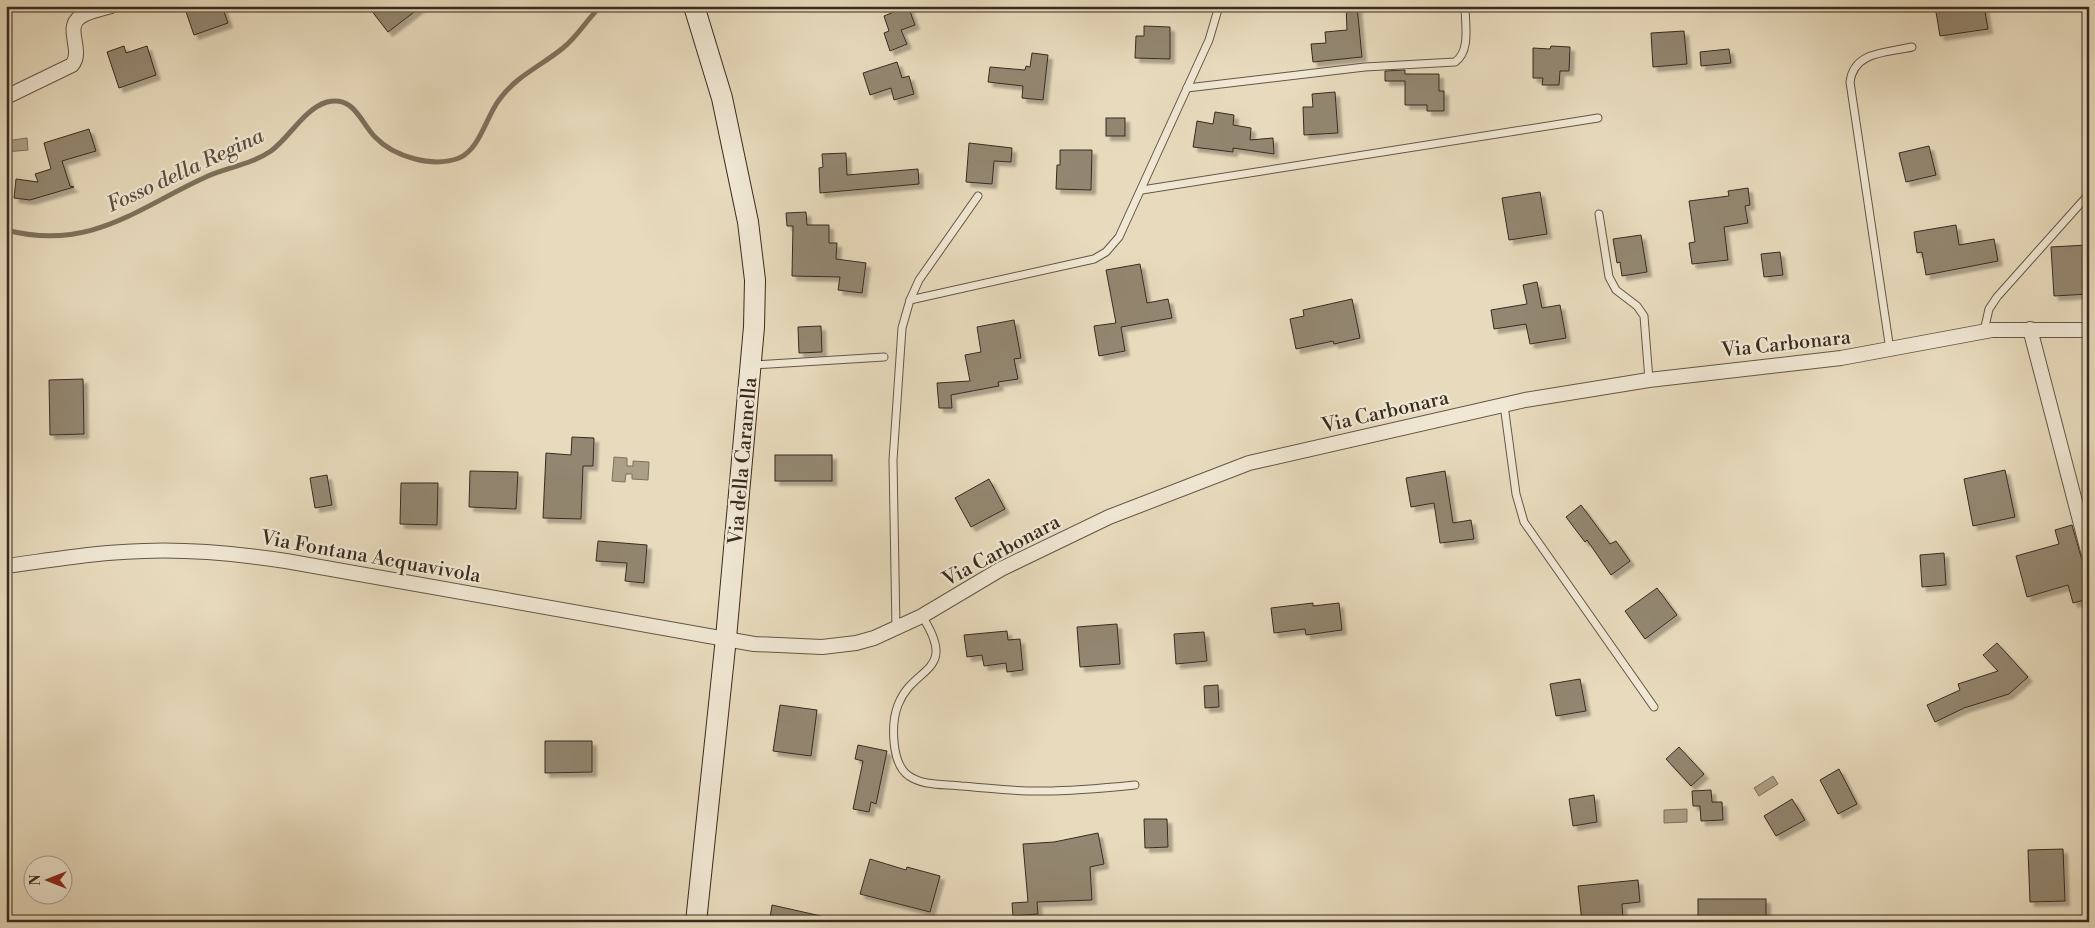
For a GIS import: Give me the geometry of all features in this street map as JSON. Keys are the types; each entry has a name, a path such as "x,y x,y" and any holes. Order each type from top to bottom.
{"main road":[{"name":"Via della Caranella","path":"694,6 722,98 751,242 755,305 726,638 696,922"}],"street":[{"path":"6,97 72,65 77,56 73,30 77,20 85,15 111,6"},
{"name":"Via Carbonara","path":"726,638 770,646 822,647 865,641 922,616 1002,569 1109,517 1250,462 1504,404 1690,373 1813,362 2007,328 2089,330"},
{"path":"2030,329 2089,555"},
{"name":"Via Fontana Acquavivola","path":"6,566 132,551 179,550 222,553 286,561 726,638"}],"lane":[{"path":"910,300 1100,256 1116,242 1142,190 1209,40 1219,6"},
{"path":"1187,88 1365,67 1454,62 1460,59 1465,48 1465,6"},
{"path":"1890,350 1850,82 1853,68 1862,59 1912,47"},
{"path":"1142,190 1598,118"},
{"path":"1984,331 1989,309 1997,297 2089,194"},
{"path":"896,629 893,460 902,328 910,300 919,280 978,196"},
{"path":"1599,214 1609,278 1616,290 1637,306 1644,316 1649,380"},
{"path":"751,365 884,357"},
{"path":"1504,404 1516,494 1524,522 1654,707"},
{"path":"922,616 934,636 936,650 929,670 908,688 896,712 896,748 899,762 905,773 918,780 933,783 1026,791 1080,790 1135,785"}],"shaded area":[{"path":"27,138 28,150 6,152 6,141"},
{"path":"614,457 627,458 627,466 633,466 633,461 649,462 648,480 632,479 632,474 626,474 625,482 612,481"},
{"path":"1773,776 1778,784 1759,796 1754,788"},
{"path":"1687,809 1687,822 1664,823 1664,810"}],"building":[{"path":"184,6 222,6 228,23 194,35"},
{"path":"368,6 422,6 388,32"},
{"path":"908,6 915,25 901,30 907,44 890,51 884,33 889,31 884,16"},
{"path":"1346,6 1357,6 1362,57 1313,62 1311,44 1326,43 1325,32 1347,30"},
{"path":"1935,6 1984,6 1988,29 1940,36"},
{"path":"1144,26 1170,27 1170,59 1135,58 1136,36 1144,36"},
{"path":"1684,31 1687,64 1653,67 1651,33"},
{"path":"124,46 126,53 147,46 156,75 119,88 107,52"},
{"path":"1551,46 1570,47 1569,71 1560,71 1559,85 1542,85 1543,78 1533,78 1533,48 1550,49"},
{"path":"1729,49 1731,63 1701,66 1700,52"},
{"path":"1032,53 1048,55 1043,100 1022,98 1023,86 988,82 990,67 1025,70 1026,66 1030,67"},
{"path":"897,62 902,78 909,76 914,94 894,100 891,88 870,95 863,73"},
{"path":"1405,70 1405,74 1439,74 1439,91 1444,91 1444,111 1427,111 1427,105 1405,105 1405,81 1385,81 1385,71"},
{"path":"1335,92 1338,133 1304,135 1303,107 1313,107 1312,94"},
{"path":"1215,112 1234,115 1233,125 1251,128 1250,140 1273,138 1274,154 1233,148 1233,152 1193,147 1197,121 1213,124"},
{"path":"1106,118 1125,118 1125,136 1106,136"},
{"path":"89,129 96,151 62,161 70,186 74,187 30,200 14,198 16,179 38,182 35,174 51,169 44,143"},
{"path":"969,143 1012,148 1011,162 994,161 992,184 966,182"},
{"path":"1929,146 1936,175 1906,182 1899,153"},
{"path":"1060,150 1092,150 1091,190 1056,189 1057,165 1060,165"},
{"path":"846,153 847,175 918,169 919,184 820,193 819,168 823,167 822,154"},
{"path":"1748,188 1750,205 1745,206 1748,223 1724,227 1728,260 1692,264 1689,243 1695,242 1689,201 1729,196 1728,191"},
{"path":"1540,192 1547,234 1509,240 1502,198"},
{"path":"806,212 807,225 829,225 829,243 837,243 836,259 866,263 862,293 838,290 840,277 792,276 793,226 787,226 786,213"},
{"path":"1956,225 1959,245 1994,239 1998,261 1926,275 1922,252 1917,253 1914,232"},
{"path":"1641,235 1647,272 1622,276 1620,262 1617,263 1613,239"},
{"path":"2086,245 2089,294 2054,296 2051,247"},
{"path":"1780,252 1783,275 1764,277 1761,254"},
{"path":"1140,264 1147,303 1168,299 1172,318 1121,327 1125,351 1099,356 1094,326 1116,323 1106,270"},
{"path":"1537,282 1542,308 1560,305 1566,338 1530,344 1526,324 1494,329 1491,310 1527,304 1523,285"},
{"path":"1352,299 1360,338 1334,344 1333,341 1296,349 1290,319 1304,316 1303,310"},
{"path":"1014,320 1021,358 1014,359 1018,379 998,382 999,386 951,395 952,408 939,408 937,383 970,381 965,355 981,352 977,327"},
{"path":"821,326 822,352 799,353 798,327"},
{"path":"83,379 84,434 50,435 49,380"},
{"path":"572,437 594,438 593,466 583,466 581,519 543,518 546,453 571,455"},
{"path":"775,455 832,455 832,481 775,481"},
{"path":"2005,470 2015,517 1973,526 1964,479"},
{"path":"470,471 518,472 516,509 469,507"},
{"path":"1445,471 1453,523 1471,520 1474,539 1440,543 1434,503 1411,507 1406,478"},
{"path":"327,475 332,505 315,508 310,478"},
{"path":"989,479 1005,509 971,527 955,498"},
{"path":"401,483 438,483 437,525 400,524"},
{"path":"1581,505 1610,544 1616,541 1630,561 1611,575 1587,540 1585,542 1566,517"},
{"path":"2072,525 2081,557 2086,563 2083,563 2089,585 2089,599 2073,603 2068,585 2027,597 2016,556 2059,544 2055,530"},
{"path":"598,541 647,545 644,583 625,581 627,563 596,561"},
{"path":"1944,553 1946,585 1922,587 1920,555"},
{"path":"1657,588 1677,615 1645,639 1625,611"},
{"path":"1313,603 1313,606 1339,603 1342,630 1306,635 1305,629 1274,633 1271,608"},
{"path":"1117,624 1120,664 1080,667 1077,627"},
{"path":"1007,631 1008,640 1020,639 1023,670 1007,672 1006,663 984,666 982,655 967,657 964,635"},
{"path":"1204,632 1207,661 1176,664 1174,634"},
{"path":"1997,643 2028,677 2009,694 1964,708 1935,722 1927,705 1960,690 1958,684 1998,671 1983,655"},
{"path":"1580,679 1586,711 1556,716 1550,684"},
{"path":"1218,685 1219,707 1205,708 1204,686"},
{"path":"780,705 817,710 811,756 773,751"},
{"path":"545,741 592,741 592,772 545,773"},
{"path":"858,745 887,751 876,804 871,802 869,812 853,809 863,761 855,759"},
{"path":"1679,747 1704,774 1691,786 1666,759"},
{"path":"1839,769 1857,804 1838,814 1820,780"},
{"path":"1711,790 1712,802 1722,802 1723,820 1701,821 1700,806 1693,806 1692,791"},
{"path":"1594,795 1597,822 1573,826 1569,799"},
{"path":"1792,799 1805,820 1776,836 1764,816"},
{"path":"1144,819 1167,819 1168,847 1145,848"},
{"path":"1098,833 1104,864 1090,867 1092,900 1037,902 1038,914 1013,916 1012,903 1028,902 1023,844 1054,842"},
{"path":"2063,849 2065,901 2030,902 2028,850"},
{"path":"870,859 906,870 907,867 940,876 930,912 860,894"},
{"path":"1638,880 1640,902 1622,904 1623,919 1607,922 1582,922 1578,886"},
{"path":"1698,899 1766,899 1766,922 1698,922"},
{"path":"772,905 821,916 821,922 789,922 770,918"}],"waterway":[{"name":"Fosso della Regina","path":"6,230 36,235 63,235 89,231 112,223 208,176 264,155 278,145 311,111 327,102 336,101 350,106 375,137 392,150 403,155 414,159 438,162 459,158 472,148 494,107 513,84 568,43 601,6"}]}
